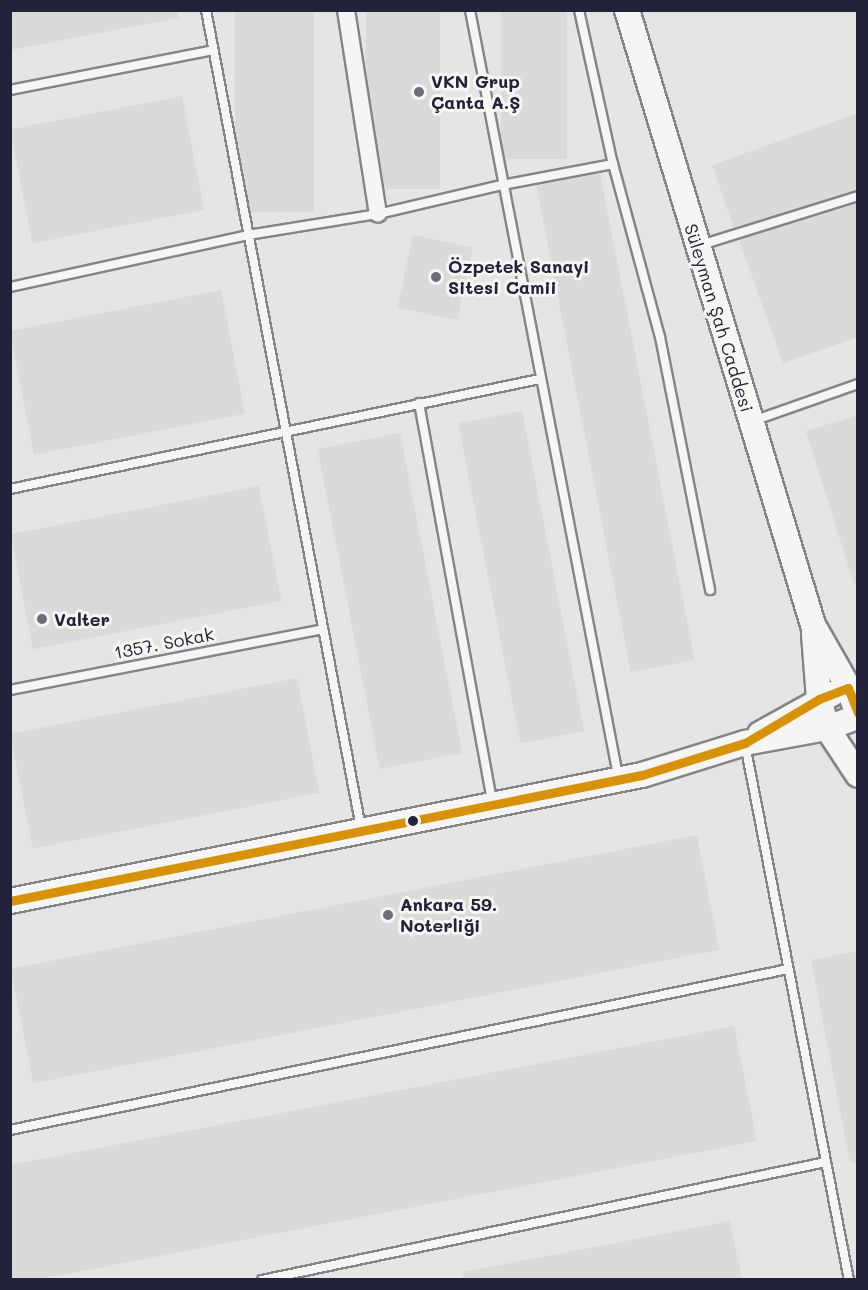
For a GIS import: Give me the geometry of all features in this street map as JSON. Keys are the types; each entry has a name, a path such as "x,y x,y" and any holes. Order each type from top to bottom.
{"main road":[{"name":"Süleyman Şah Caddesi","path":"627,10 813,625"},
{"path":"10,901 619,780 745,743 827,728 858,715 853,687 813,625"},
{"path":"813,625 819,699 827,728 858,775"},
{"path":"745,743 819,699 853,687"}],"street":[{"path":"346,10 378,214"}],"lane":[{"path":"206,10 362,831"},
{"path":"470,10 502,185 619,780"},
{"path":"579,10 613,164 660,337 710,590"},
{"path":"10,90 213,50"},
{"path":"10,287 248,235 378,214 502,185 613,164"},
{"path":"697,246 858,196"},
{"path":"10,489 540,379"},
{"path":"750,422 858,384"},
{"path":"419,404 492,805"},
{"name":"1357. Sokak","path":"10,690 323,629"},
{"path":"745,743 849,1280"},
{"path":"10,1130 788,969"},
{"path":"262,1280 826,1162"}],"shaded area":[{"path":"11,11 857,11 857,1279 11,1279"}],"building":[{"path":"10,10 178,10 178,18 10,50"},
{"path":"235,10 314,10 314,212 235,212"},
{"name":"VKN Grup Çanta A.Ş","path":"366,10 440,10 440,189 366,189"},
{"path":"501,10 567,10 567,159 501,159"},
{"path":"182,96 204,210 32,243 10,129"},
{"path":"858,113 858,190 734,228 712,165"},
{"path":"600,173 695,660 631,672 536,185"},
{"path":"858,203 858,337 783,363 739,240"},
{"name":"Özpetek Sanayi Sitesi Camii","path":"413,235 473,248 457,320 398,307"},
{"path":"221,290 245,414 34,455 10,331"},
{"path":"522,411 584,731 520,743 458,423"},
{"path":"858,415 858,584 854,584 806,431"},
{"path":"400,433 462,753 380,769 318,449"},
{"path":"259,486 281,601 33,649 11,534"},
{"path":"297,678 319,793 33,849 10,734"},
{"path":"697,835 719,950 33,1083 11,968"},
{"path":"858,951 858,1162 850,1162 811,960"},
{"path":"734,1026 757,1141 35,1280 10,1280 10,1165"},
{"path":"730,1221 742,1280 464,1280 463,1272"}],"transit line":[{"path":"10,901 642,775 745,743 819,699 848,688 858,713"}],"place":[{"name":"VKN Grup Çanta A.Ş","path":"419,92"},
{"name":"Özpetek Sanayi Sitesi Camii","path":"436,277"},
{"name":"Valter","path":"42,619"},
{"name":"Ankara 59. Noterliği","path":"388,915"}]}
